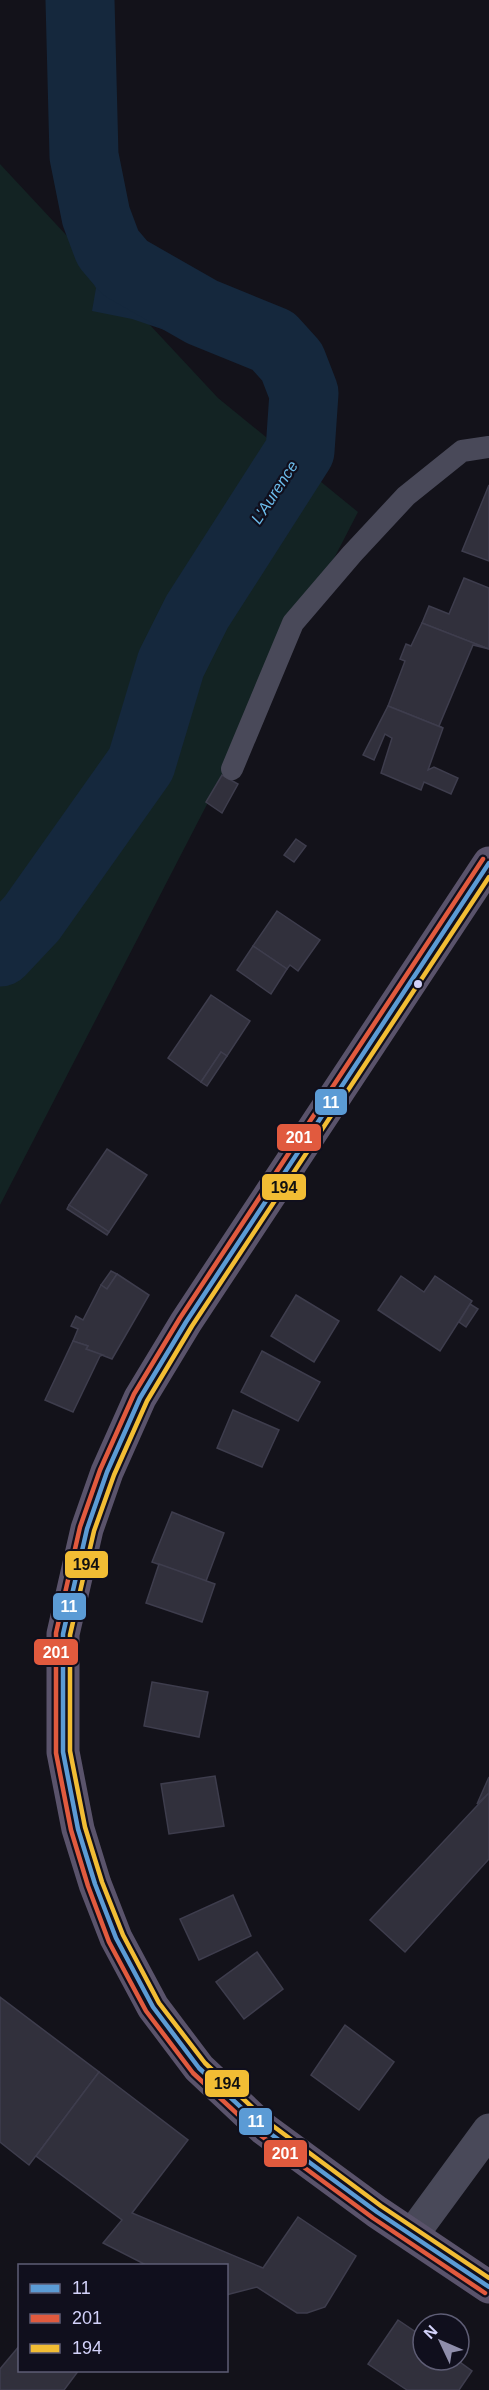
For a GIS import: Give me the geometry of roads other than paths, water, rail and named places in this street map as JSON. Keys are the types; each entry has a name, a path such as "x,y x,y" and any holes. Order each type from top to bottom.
{"main road":[{"path":"489,863 186,1322 140,1398 107,1472 87,1529 63,1634 63,1752 78,1829 95,1884 116,1938 153,2007 199,2068 264,2128 377,2212 489,2288"}],"street":[{"path":"412,2235 489,2130"}],"lane":[{"path":"232,769 293,623 406,496 462,451 489,447"}],"water":[{"path":"57,0 80,0 84,156 96,216 108,248 125,268 202,312 273,341 292,362 304,393 300,451 197,612 171,664 141,764 32,918 0,952 0,915 18,900 17,895 92,787 102,777 125,735 130,719 139,652 162,627 193,583 251,491 285,444 287,405 272,370 257,354 218,348 132,319 92,311 96,288 76,249 63,118 64,65"}],"waterway":[{"name":"L'Aurence","path":"0,952 32,918 141,764 171,664 197,612 300,451 304,393 292,362 273,341 202,312 125,268 108,248 96,216 84,156 80,0"}]}
